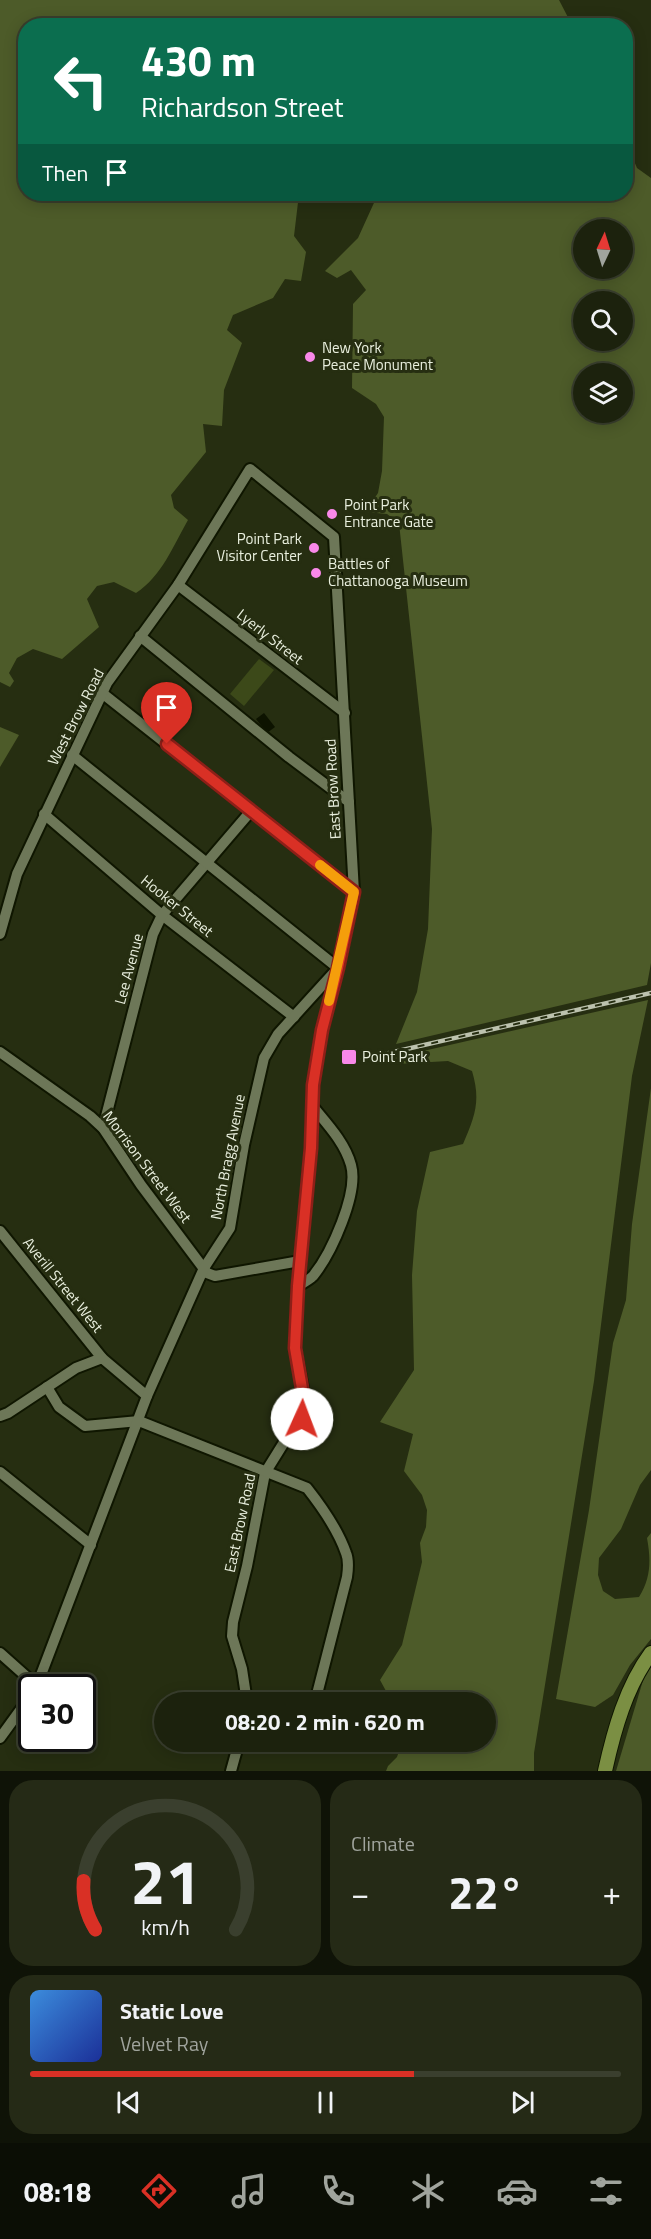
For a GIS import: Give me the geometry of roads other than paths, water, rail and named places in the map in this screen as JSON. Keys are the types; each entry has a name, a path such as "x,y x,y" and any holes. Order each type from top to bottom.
{"main road":[{"path":"604,1771 626,1697 638,1672 651,1653"}],"street":[{"name":"East Brow Road","path":"245,1692 242,1669 232,1629 265,1473 304,1414 304,1393 295,1348 298,1286 314,1108 314,1078 322,1030 354,892 334,537 250,469"},
{"name":"West Brow Road","path":"0,934 13,884 102,693 178,585 250,469"},
{"name":"Lyerly Street","path":"178,585 345,713"},
{"path":"140,636 289,757 349,802"},
{"path":"102,693 354,892"},
{"path":"72,755 338,968"},
{"name":"Lee Avenue","path":"103,1128 153,934 162,915 251,811"},
{"name":"Hooker Street","path":"44,814 162,915 294,1017"},
{"name":"North Bragg Avenue","path":"139,1421 147,1396 204,1268 230,1228 244,1145 264,1058 278,1034 338,968"},
{"name":"Morrison Street West","path":"0,1053 90,1116 103,1128 141,1185 204,1268"},
{"path":"298,1286 311,1277 325,1258 339,1228 353,1183 352,1166 347,1152 314,1108"},
{"name":"Averill Street West","path":"0,1231 102,1358 147,1396"},
{"path":"204,1268 207,1274 215,1276 300,1261"},
{"path":"0,1416 76,1368 102,1358"},
{"path":"47,1387 59,1407 85,1426 139,1421 307,1488 321,1506 347,1555 348,1577 318,1692"},
{"path":"41,1674 139,1421"},
{"path":"0,1472 91,1545"},
{"path":"0,1653 20,1674"},
{"path":"0,1738 18,1713"},
{"path":"231,1771 236,1752"}],"railway":[{"path":"363,1059 651,993"}],"place":[{"name":"New York Peace Monument","path":"310,357"},
{"name":"Point Park Entrance Gate","path":"332,514"},
{"name":"Point Park Visitor Center","path":"314,548"},
{"name":"Battles of Chattanooga Museum","path":"316,573"},
{"name":"Point Park","path":"349,1057"}]}
